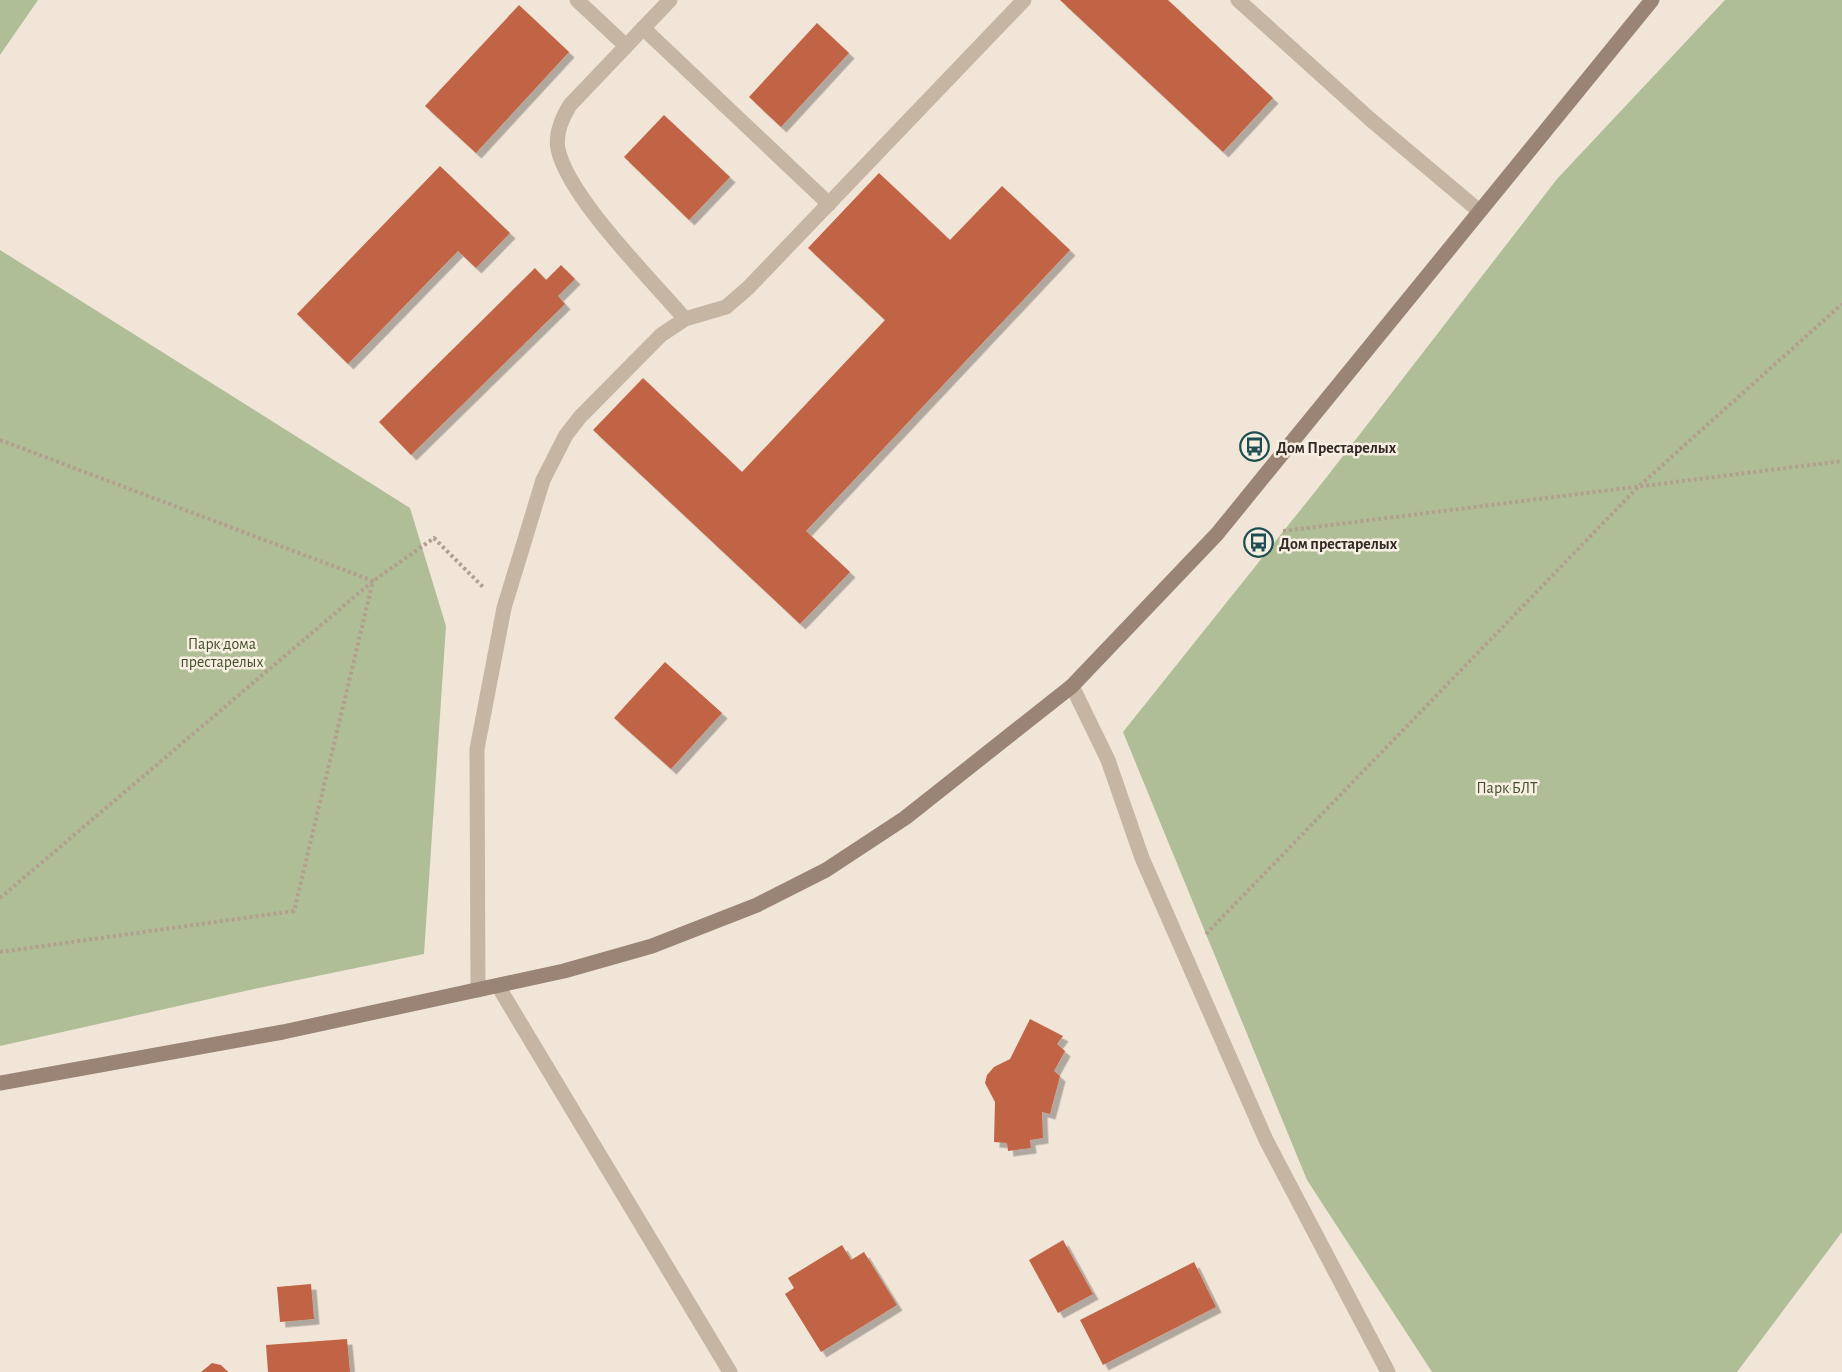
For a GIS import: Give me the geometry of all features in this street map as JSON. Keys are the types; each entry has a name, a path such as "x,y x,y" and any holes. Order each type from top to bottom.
{"main road":[{"path":"0,1083 283,1032 564,971 652,946 756,905 816,875 904,818 1072,686 1217,534 1478,210 1652,0"}],"street":[{"path":"577,0 626,46"},
{"path":"670,0 570,105 562,119 557,147 565,174 583,200 685,319"},
{"path":"478,990 477,749 504,608 543,480 566,435 640,354 672,324 714,312 735,301 1024,0"},
{"path":"1238,0 1371,120 1478,210"},
{"path":"643,28 829,204"},
{"path":"1072,686 1108,760 1142,858 1266,1140 1388,1372"},
{"path":"498,986 730,1372"}],"path":[{"path":"1206,934 1638,487 1842,304"},
{"path":"0,440 373,581"},
{"path":"1283,531 1842,461"},
{"path":"0,898 373,581 434,538 504,608"},
{"path":"0,952 294,911 373,581"}],"green space":[{"path":"0,0 38,0 0,55"},
{"name":"Парк БЛТ","path":"1725,0 1842,0 1842,1232 1737,1372 1432,1372 1307,1180 1123,732 1326,478 1557,179"},
{"name":"Парк дома престарелых","path":"0,250 410,508 446,626 424,954 254,989 0,1046"}],"building":[{"path":"1060,0 1168,0 1273,98 1223,152"},
{"path":"519,5 569,52 476,153 425,106"},
{"path":"817,23 849,53 781,127 749,97"},
{"path":"664,115 730,177 689,220 624,157"},
{"path":"440,166 510,233 476,268 458,251 348,364 297,314"},
{"path":"879,173 950,240 1002,186 1070,250 806,531 850,572 800,624 593,430 643,378 742,472 885,320 808,248"},
{"path":"561,265 575,279 558,296 565,304 411,455 379,422 535,268 546,280"},
{"path":"665,662 722,713 671,769 614,718"},
{"path":"1030,1019 1063,1036 1057,1044 1065,1051 1054,1071 1060,1076 1050,1114 1042,1112 1043,1138 1030,1140 1031,1148 1008,1151 1007,1143 994,1142 995,1102 985,1083 987,1075 994,1067 1010,1059"},
{"path":"1063,1240 1093,1294 1058,1313 1029,1260"},
{"path":"842,1245 851,1260 864,1252 897,1305 821,1352 785,1294 794,1288 788,1278"},
{"path":"1194,1262 1216,1307 1103,1365 1080,1320"},
{"path":"311,1284 314,1319 280,1322 277,1287"},
{"path":"347,1339 350,1372 268,1372 266,1345"},
{"path":"212,1363 221,1365 228,1372 201,1372"}],"place":[{"name":"Дом Престарелых","path":"1255,447"},
{"name":"Дом престарелых","path":"1258,543"}]}
